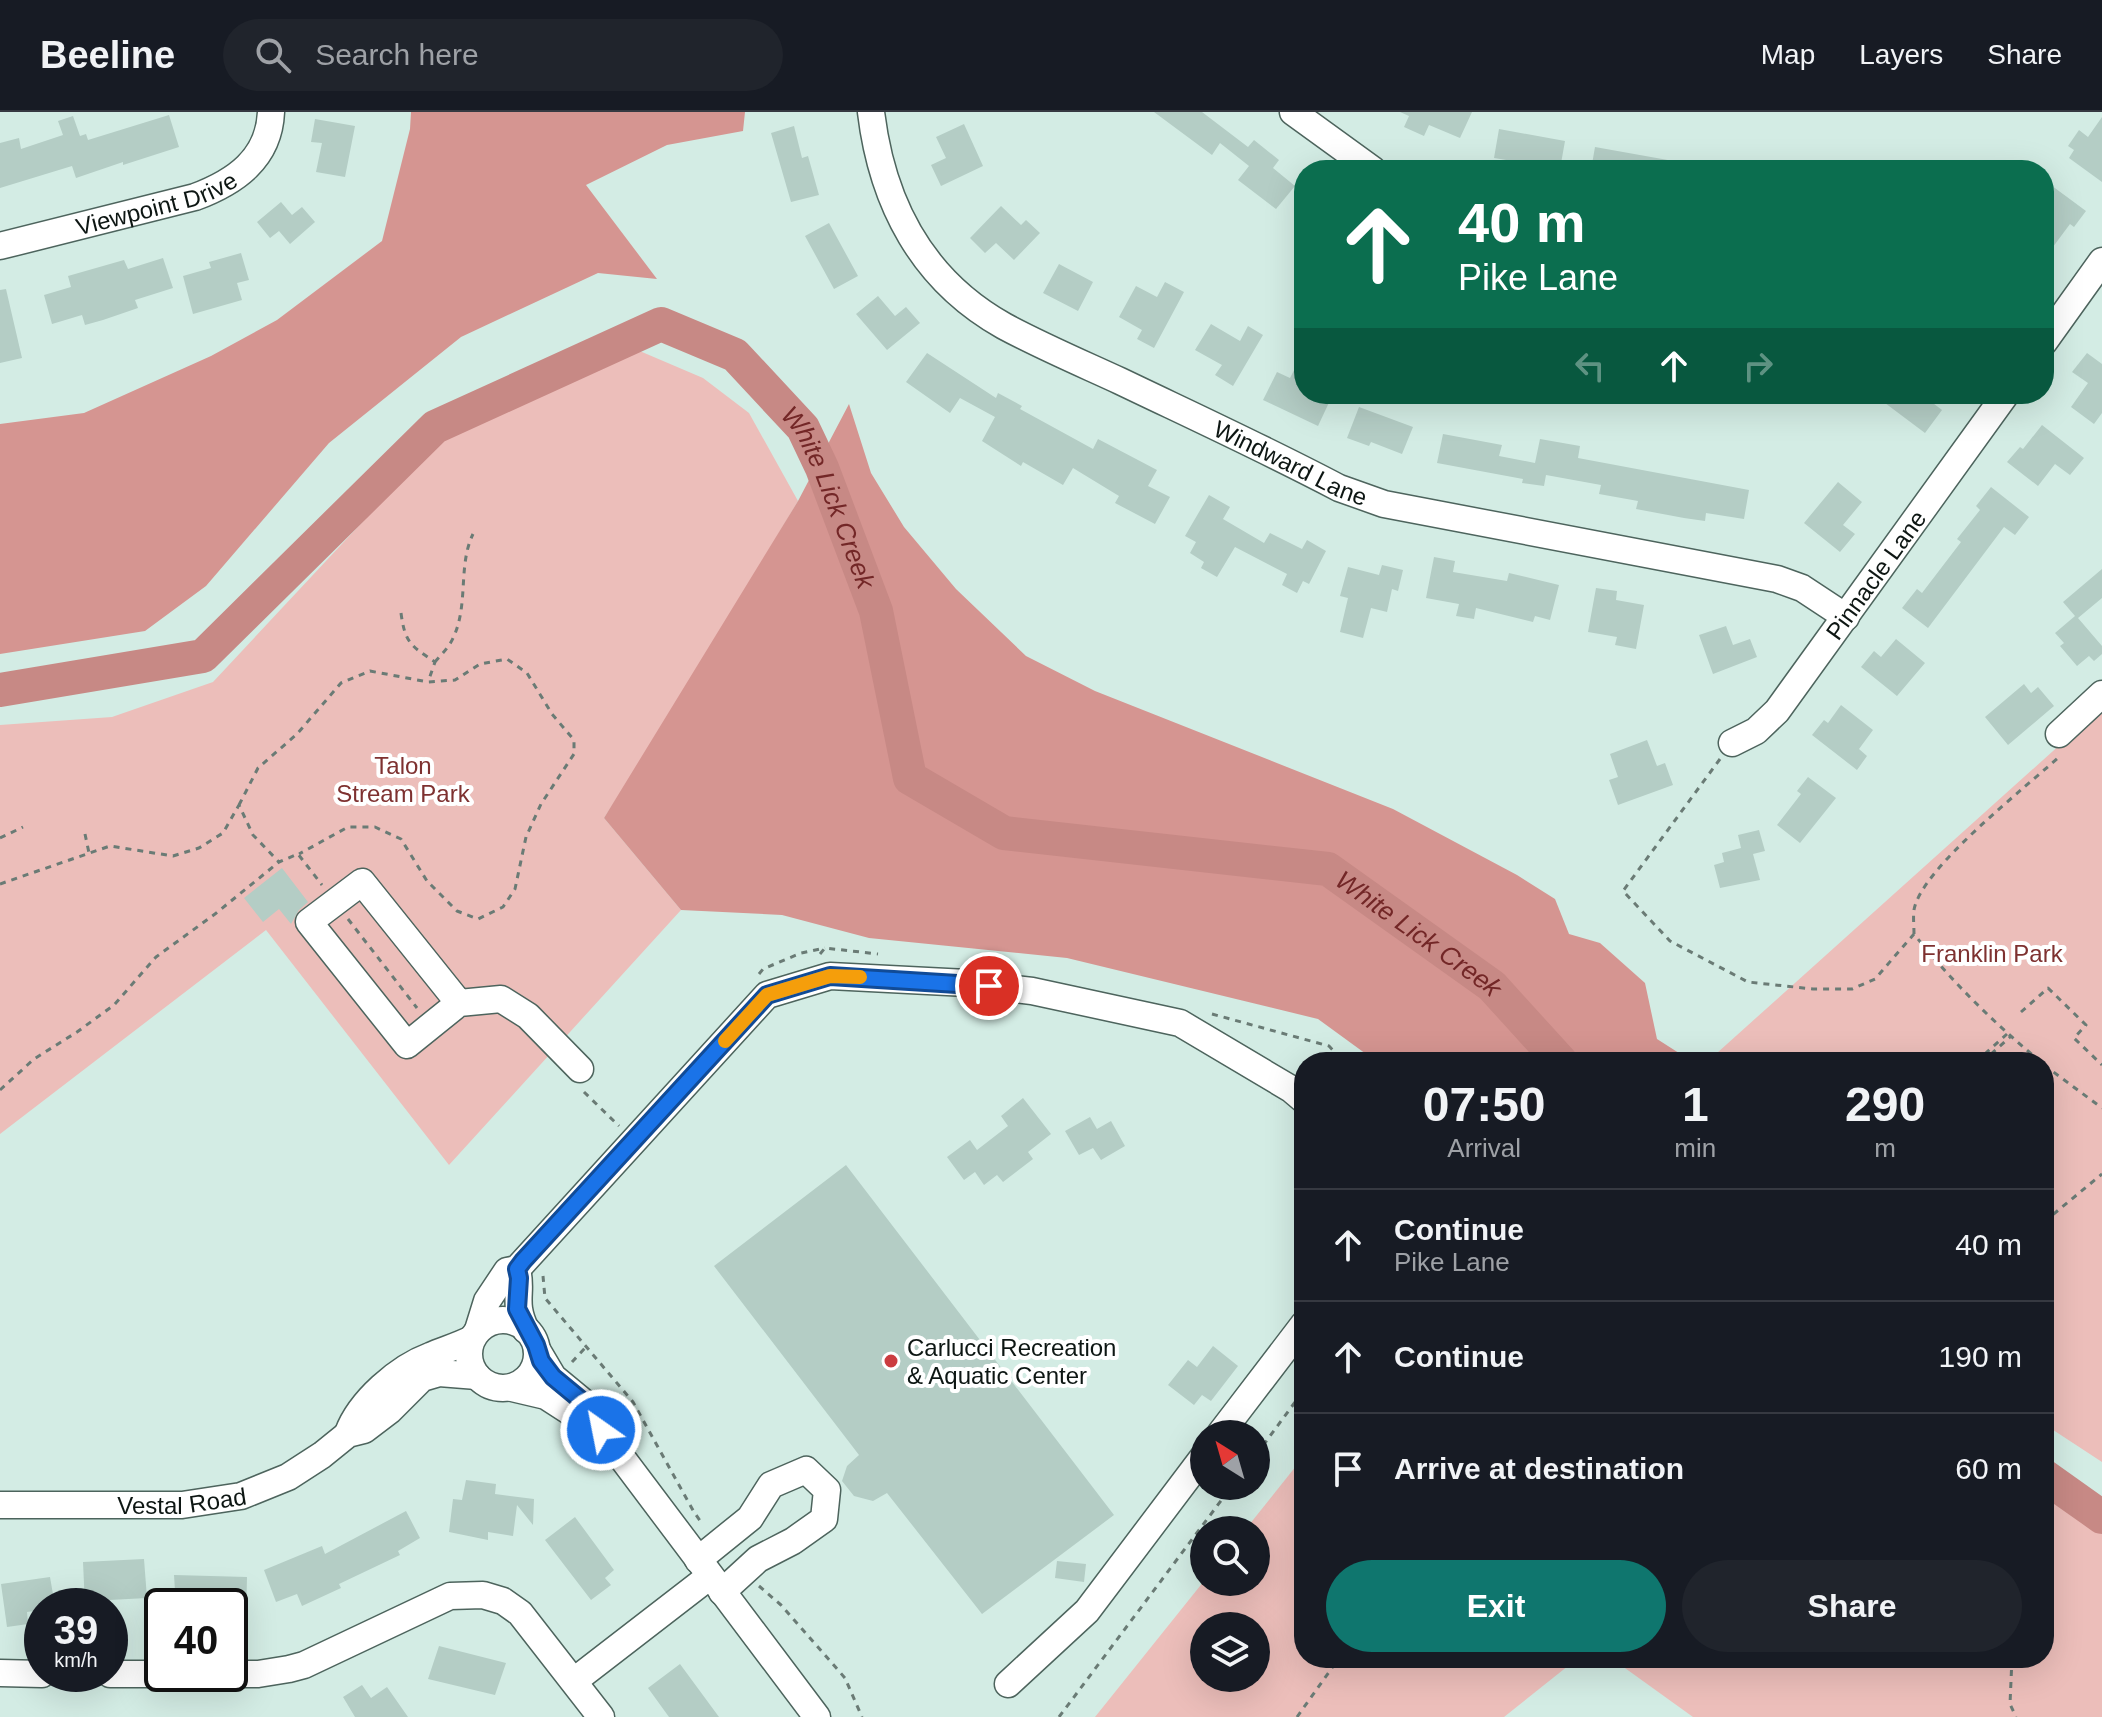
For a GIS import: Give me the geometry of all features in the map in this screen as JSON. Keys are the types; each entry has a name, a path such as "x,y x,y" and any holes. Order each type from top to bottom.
{"street":[{"name":"Viewpoint Drive","path":"0,246 180,201 216,189 245,171 257,156 266,140 271,112"},
{"name":"Windward Lane","path":"871,112 885,183 908,233 950,285 1003,325 1354,493 1384,504 1777,579 1802,588 1846,617"},
{"path":"1293,112 1359,160"},
{"path":"2054,328 2102,261"},
{"name":"Pinnacle Lane","path":"1732,743 1756,731 1777,711 1999,404"},
{"path":"2064,741 2102,694"},
{"path":"459,1003 362,882 309,922 407,1045 459,1003 501,999 528,1016 580,1069"},
{"path":"817,1717 601,1430 599,1415 553,1377 541,1361 517,1309 519,1278 767,995 830,976 967,983 1032,991 1180,1023 1294,1092"},
{"path":"530,1268 507,1271 497,1283 487,1301 469,1360 477,1376 491,1387 512,1388 546,1396 575,1414 586,1425 601,1430"},
{"path":"475,1335 488,1323 512,1321 532,1340 534,1369 530,1376 512,1388"},
{"name":"Vestal Road","path":"348,1434 353,1419 399,1373 431,1356 451,1350 475,1335"},
{"path":"1231,1420 1294,1337"},
{"name":"Vestal Road","path":"0,1505 182,1505 241,1496 288,1477 348,1434 364,1430 389,1411 422,1378 439,1373 477,1376"},
{"path":"574,1681 710,1576 771,1485 806,1470 827,1490 824,1519 793,1541 758,1559 710,1576"},
{"path":"1008,1684 1087,1611 1190,1475"},
{"path":"248,1674 289,1669 333,1652 437,1600 470,1594 503,1601 520,1613 601,1717"},
{"path":"0,1673 24,1674"}],"path":[{"path":"428,682 435,662 452,641 460,614 465,550 473,534"},
{"path":"401,613 404,635 417,650 435,662"},
{"path":"0,884 110,846 173,856 199,848 223,833 258,768 297,734 341,683 370,671 428,682 455,680 480,664 507,659 527,673 552,714 574,740 574,754 541,804 526,837 515,889 503,907 478,919 457,911 427,881 401,839 375,827 348,827 298,854"},
{"path":"2029,1052 1948,977 1914,934 1914,908 1930,878 2064,741"},
{"path":"1732,743 1623,891 1670,941 1748,982 1813,989 1852,989 1875,979 1914,934"},
{"path":"0,1090 34,1059 114,1005 156,957 279,862 253,835 239,805"},
{"path":"0,838 23,827"},
{"path":"85,834 89,853"},
{"path":"801,953 825,948"},
{"path":"2021,1012 2048,988 2086,1025 2074,1038 2102,1065"},
{"path":"1988,1052 2009,1035"},
{"path":"1992,1052 2009,1035"},
{"path":"2054,1072 2102,1108"},
{"path":"2054,1214 2102,1174"},
{"path":"530,1268 545,1298 633,1402 703,1525"},
{"path":"1270,1436 1294,1404"},
{"path":"1059,1717 1222,1500"},
{"path":"752,1580 781,1605 845,1678 862,1717"},
{"path":"1297,1717 1332,1668"},
{"path":"2012,1668 2010,1704 2016,1717"}],"green space":[{"name":"Talon Stream Park","path":"635,349 703,378 749,413 798,501 675,708 604,818 681,910 449,1165 266,930 0,1134 0,725 112,717 213,682 440,439"},
{"name":"Franklin Park","path":"2102,707 2102,1462 2054,1431 2054,1052 1718,1052"},
{"path":"1294,1469 1294,1668 1565,1668 1504,1717 1095,1717 1192,1596 1270,1596 1270,1516 1256,1516"},
{"path":"2054,1483 2102,1517 2102,1717 1693,1717 1625,1668 2054,1668"}],"shaded area":[{"path":"411,112 745,112 743,131 667,145 586,185 657,279 598,273 461,337 329,443 206,586 145,631 0,654 0,424 84,413 211,356 277,320 382,241 410,129"},
{"path":"849,404 871,473 904,527 956,589 1026,656 1095,691 1393,809 1517,875 1555,899 1569,934 1600,943 1645,983 1657,1039 1677,1052 1363,1052 1318,1019 1067,958 869,938 782,915 681,910 604,818 798,501"}],"building":[{"path":"1154,112 1202,112 1248,147 1254,140 1279,160 1273,168 1294,187 1276,209 1238,180 1249,166 1220,143 1212,155"},
{"path":"1400,112 1472,112 1460,138 1429,125 1424,136 1404,127 1409,116"},
{"path":"169,115 179,147 76,178 72,166 0,188 0,143 19,138 21,149 63,135 58,121 73,116 80,136 86,134 88,140"},
{"path":"2102,117 2102,182 2069,158 2074,150 2068,146 2079,130 2088,137"},
{"path":"315,119 355,126 345,177 316,172 322,143 311,142"},
{"path":"964,124 983,166 941,186 931,165 946,158 936,137"},
{"path":"794,126 802,158 808,156 819,195 791,202 771,133"},
{"path":"1499,129 1565,141 1562,160 1494,158"},
{"path":"1595,147 1668,160 1593,160"},
{"path":"2054,187 2086,211 2074,227 2070,224 2054,246"},
{"path":"281,202 292,215 302,207 315,222 290,244 279,231 270,238 257,222"},
{"path":"1001,206 1021,225 1026,220 1040,233 1014,260 996,243 985,253 970,238"},
{"path":"829,223 858,276 834,289 805,236"},
{"path":"241,253 249,280 237,283 242,300 193,314 183,276 211,268 209,262"},
{"path":"163,258 173,288 135,300 138,308 103,320 85,325 82,315 52,324 44,295 71,287 68,276 124,260 128,269"},
{"path":"1059,264 1093,282 1078,311 1043,293"},
{"path":"1165,282 1184,292 1154,348 1137,339 1142,330 1119,317 1136,286 1157,297"},
{"path":"6,289 22,358 0,363 0,290"},
{"path":"878,296 895,316 906,307 920,323 887,350 856,314"},
{"path":"1211,324 1240,341 1248,326 1263,335 1233,386 1215,375 1222,365 1195,350"},
{"path":"927,353 996,398 998,393 1022,406 1020,409 1093,449 1098,439 1157,470 1148,486 1170,497 1155,524 1115,503 1119,496 1073,468 1063,485 1023,462 1021,466 982,441 995,417 960,398 950,413 906,382"},
{"path":"2087,353 2102,364 2102,413 2094,424 2071,407 2088,383 2072,372"},
{"path":"1294,370 1294,404 1328,404 1318,426 1263,400 1277,372 1290,378"},
{"path":"1886,404 1934,404 1942,410 1925,433"},
{"path":"1359,407 1413,427 1402,454 1371,442 1369,446 1347,438"},
{"path":"2042,425 2084,458 2070,475 2055,464 2038,486 2007,462 2020,447 2023,449"},
{"path":"1443,434 1502,445 1499,456 1535,463 1540,439 1580,446 1578,458 1749,490 1744,519 1706,513 1705,521 1684,518 1636,509 1638,501 1599,494 1601,485 1546,475 1544,486 1522,483 1523,479 1437,463"},
{"path":"1838,482 1862,502 1843,525 1855,534 1840,552 1804,523"},
{"path":"1991,487 2029,517 2015,535 2004,527 1928,628 1902,608 1917,589 1922,593 1961,542 1957,539 1980,510 1976,506"},
{"path":"1209,495 1230,507 1223,519 1264,543 1270,533 1302,549 1307,540 1326,551 1309,584 1303,581 1297,593 1282,585 1287,574 1235,547 1217,577 1201,568 1204,562 1190,553 1196,542 1185,536"},
{"path":"1434,557 1455,561 1453,572 1507,581 1509,573 1559,585 1550,620 1535,616 1533,622 1476,608 1474,619 1456,616 1459,604 1426,598"},
{"path":"1382,565 1403,570 1398,591 1392,589 1387,612 1371,608 1363,638 1340,632 1348,598 1340,596 1348,567 1379,575"},
{"path":"2102,569 2102,598 2078,618 2102,646 2102,654 2094,661 2089,656 2077,666 2060,646 2064,643 2055,633 2075,616 2063,602"},
{"path":"1596,588 1617,591 1616,600 1644,605 1636,649 1615,645 1617,637 1588,632"},
{"path":"1726,626 1733,645 1750,639 1757,657 1713,674 1699,635"},
{"path":"1896,639 1925,663 1897,696 1861,667 1874,651 1881,657"},
{"path":"2024,684 2031,693 2038,687 2054,706 2008,745 1985,717"},
{"path":"1841,705 1873,730 1859,749 1867,756 1857,770 1812,735 1824,720 1828,723"},
{"path":"1647,740 1657,766 1665,763 1673,785 1618,805 1609,780 1618,777 1610,754"},
{"path":"1808,777 1836,798 1800,843 1777,825 1801,794 1797,791"},
{"path":"1759,830 1765,851 1753,854 1760,880 1720,888 1714,865 1724,862 1722,853 1741,848 1738,835"},
{"path":"282,868 308,902 291,924 279,909 263,922 244,898"},
{"path":"1023,1098 1051,1134 1028,1152 1033,1159 1003,1182 997,1175 984,1185 975,1172 964,1180 947,1157 970,1140 977,1150 1008,1126 1001,1116"},
{"path":"1090,1117 1097,1129 1111,1121 1125,1146 1101,1160 1093,1148 1079,1155 1065,1131"},
{"name":"Carlucci Recreation & Aquatic Center","path":"846,1165 1114,1515 982,1614 887,1493 873,1501 854,1496 842,1481 847,1466 859,1455 714,1266"},
{"path":"1213,1346 1238,1366 1211,1401 1202,1395 1194,1405 1168,1385 1188,1360 1197,1367"},
{"path":"466,1480 496,1484 495,1494 534,1499 533,1525 517,1505 513,1536 488,1532 488,1540 449,1532 453,1499 462,1500"},
{"path":"406,1511 420,1538 398,1551 400,1555 339,1584 341,1588 302,1606 297,1594 276,1602 264,1570 322,1546 325,1554"},
{"path":"575,1517 614,1570 605,1578 611,1585 591,1600 545,1540"},
{"path":"144,1559 144,1598 128,1599 128,1588 84,1588 83,1562"},
{"path":"1057,1561 1086,1564 1084,1582 1055,1578"},
{"path":"174,1575 247,1577 247,1588 175,1588"},
{"path":"50,1577 52,1588 24,1588 24,1625 7,1627 1,1584"},
{"path":"439,1646 506,1663 495,1695 428,1679"},
{"path":"680,1664 719,1717 669,1717 648,1688"},
{"path":"362,1685 371,1698 387,1687 408,1717 355,1717 343,1697"}],"waterway":[{"name":"White Lick Creek","path":"0,690 203,656 435,427 661,324 735,355 803,428 822,468 876,611 910,778 1004,833 1328,869 1492,986 1552,1052"},
{"name":"White Lick Creek","path":"2054,1483 2102,1517"}],"slow traffic":[{"path":"725,1041 767,995 830,976 860,977"}],"place":[{"name":"Carlucci Recreation & Aquatic Center","path":"891,1361"}],"route":[{"path":"601,1430 599,1415 553,1377 541,1361 536,1345 521,1320 517,1309 517,1269 523,1261 767,995 830,976 989,986"}]}
